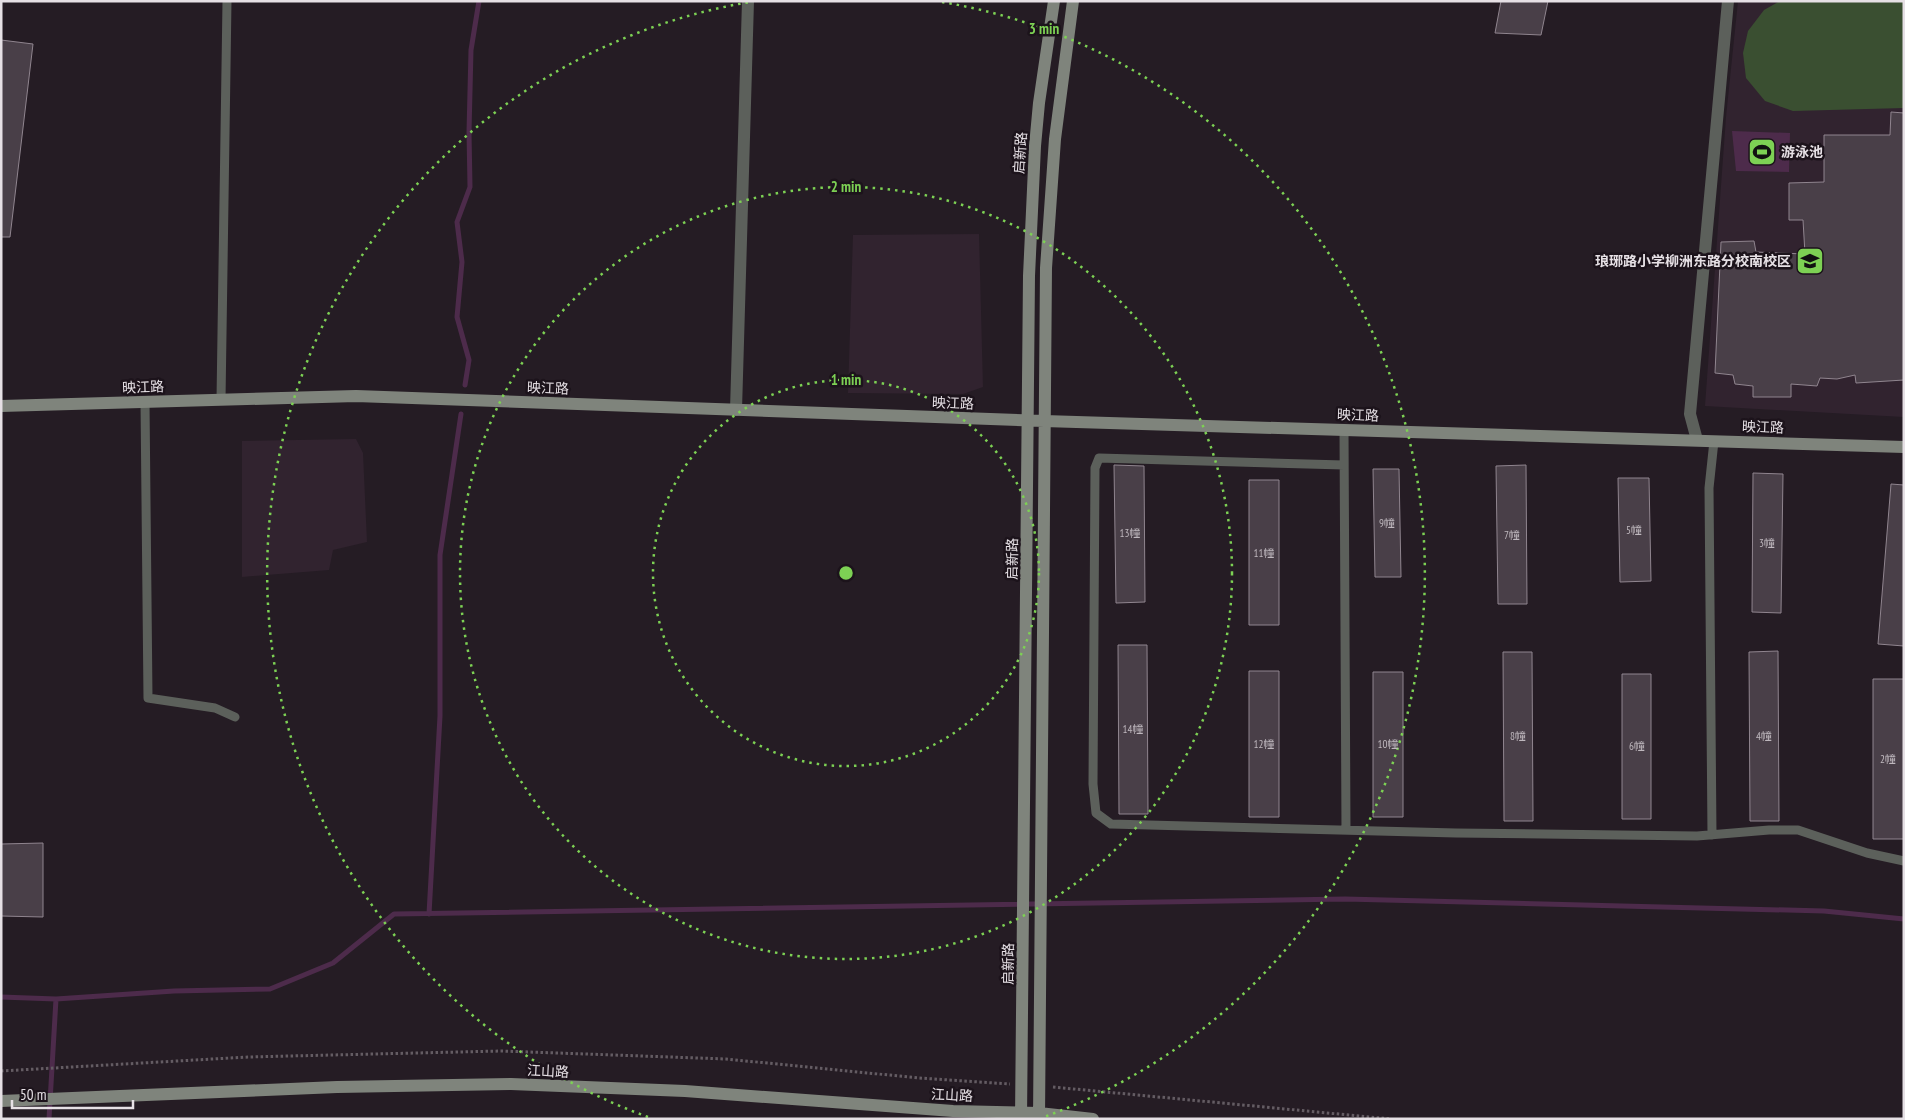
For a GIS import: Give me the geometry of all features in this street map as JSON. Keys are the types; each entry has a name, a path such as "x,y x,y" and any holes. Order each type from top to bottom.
{"street":[{"path":"736,410 748,1"},
{"name":"启新路","path":"1022,1116 1029,276 1035,146 1039,103 1054,1"},
{"path":"1039,1116 1046,268 1050,196 1073,1"},
{"path":"1697,440 1690,414 1728,1"},
{"name":"映江路","path":"1,406 356,396 1044,421 1904,447"},
{"name":"江山路","path":"5,1100 337,1087 511,1084 685,1091 1022,1116 1093,1119"}],"lane":[{"path":"221,400 227,1"},
{"path":"145,402 148,698 215,708 234,717"},
{"path":"1344,429 1346,830"},
{"path":"1712,835 1709,488 1714,441"},
{"path":"1344,465 1099,458 1095,468 1092,784 1096,813 1111,824 1485,833 1712,835 1769,830 1798,830 1867,853 1904,861"}],"path":[{"path":"1,1071 258,1057 501,1051 726,1059 918,1078 1022,1085"},
{"path":"1039,1086 1391,1119"}],"shaded area":[{"name":"琅琊路小学柳洲东路分校南校区","path":"1738,1 1904,1 1904,417 1705,406 1726,117"},
{"name":"游泳池","path":"1732,131 1790,133 1789,172 1736,171"},
{"path":"979,234 983,387 963,394 848,393 853,235"},
{"path":"356,439 363,453 367,542 333,550 329,570 242,577 242,441"}],"green space":[{"path":"1780,1 1904,1 1904,108 1793,111 1765,101 1746,78 1743,53 1748,31 1764,10"}],"building":[{"path":"1501,1 1548,1 1541,35 1495,33"},
{"path":"1,40 33,44 10,237 1,237"},
{"path":"1891,112 1904,113 1904,380 1856,383 1855,375 1837,379 1820,378 1817,386 1791,384 1791,397 1753,397 1753,386 1735,384 1733,375 1715,373 1721,242 1754,241 1756,252 1805,254 1803,220 1789,220 1789,183 1824,182 1824,135 1890,135"},
{"path":"1114,465 1144,466 1145,602 1116,603"},
{"path":"1526,465 1527,604 1498,604 1496,466"},
{"path":"1373,469 1399,469 1401,577 1375,577"},
{"path":"1753,473 1783,474 1781,613 1752,612"},
{"path":"1618,478 1649,478 1651,581 1620,582"},
{"path":"1249,480 1279,480 1279,625 1249,625"},
{"path":"1891,484 1904,485 1904,646 1878,644"},
{"path":"1118,645 1147,645 1148,814 1119,814"},
{"path":"1778,651 1779,821 1750,821 1749,652"},
{"path":"1503,652 1532,652 1533,821 1504,821"},
{"path":"1249,671 1279,671 1279,817 1249,817"},
{"path":"1373,672 1403,672 1403,817 1373,817"},
{"path":"1622,674 1651,674 1651,819 1622,819"},
{"path":"1873,679 1904,679 1904,839 1873,839"},
{"path":"43,843 43,917 1,916 1,844"}],"waterway":[{"path":"465,385 469,360 457,317 462,262 457,222 470,187 471,50 479,1"},
{"path":"429,914 440,716 440,555 461,414"},
{"path":"1,997 56,999 174,991 270,989 333,963 394,914 1345,899 1824,911 1904,919"},
{"path":"49,1119 56,999"}],"place":[{"name":"游泳池","path":"1762,152"},
{"name":"琅琊路小学柳洲东路分校南校区","path":"1810,261"}]}
